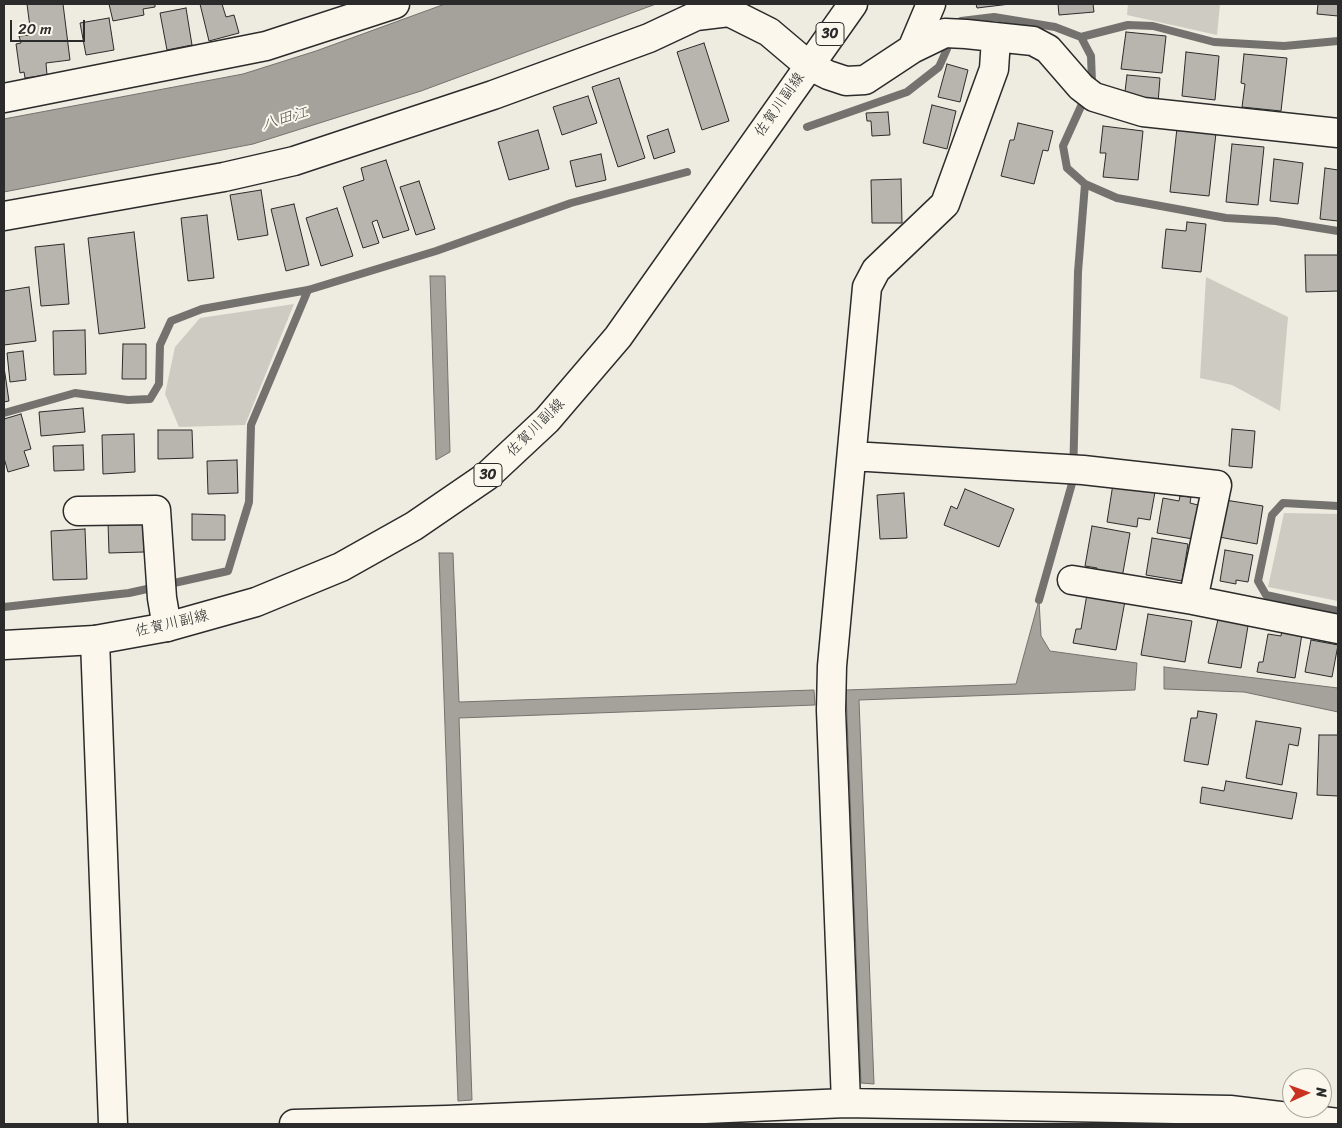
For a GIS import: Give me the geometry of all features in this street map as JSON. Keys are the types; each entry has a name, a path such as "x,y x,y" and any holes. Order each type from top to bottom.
{"street":[{"path":"4,98 266,46 395,4"},
{"name":"佐賀川副線","path":"4,644 95,640 167,626 256,602 341,567 414,526 487,476 546,420 618,336 852,4"},
{"path":"912,49 931,4"},
{"path":"4,216 224,177 294,161 502,92 649,38 696,16 729,12 769,32 808,65 846,81 865,80 912,49 946,33 1033,41 1048,49 1087,92 1143,112 1338,133"},
{"path":"846,1103 831,710 832,666 867,287 876,270 945,204 994,69 996,38"},
{"path":"852,456 1071,469 1217,485 1193,600"},
{"path":"78,511 156,510 161,586 167,626"},
{"path":"1072,580 1193,600 1338,629"},
{"path":"95,640 113,1124"},
{"path":"294,1124 846,1103 1230,1110 1338,1124"}],"shaded area":[{"path":"1128,4 1220,4 1217,35 1127,15"},
{"path":"1206,277 1288,317 1280,411 1232,385 1200,378"},
{"path":"294,304 245,425 179,427 165,394 175,347 200,318"},
{"path":"1284,513 1338,514 1338,601 1268,587"}],"water":[{"name":"八田江","path":"445,4 656,4 421,91 253,144 4,192 4,119 243,74 316,51"},
{"path":"430,276 445,276 450,452 436,460"},
{"path":"439,553 453,553 459,702 814,690 815,705 459,718 472,1100 458,1101"},
{"path":"1039,600 1041,636 1050,651 1137,663 1135,690 859,700 874,1084 861,1083 846,690 1016,684"},
{"path":"1164,667 1338,688 1338,712 1244,692 1164,689"}],"building":[{"path":"27,4 63,4 70,60 46,63 47,75 25,78 24,72 20,73 16,44 21,43 19,36 31,35"},
{"path":"109,4 155,4 155,7 143,9 144,15 113,21"},
{"path":"200,4 222,4 226,17 234,15 239,33 209,41"},
{"path":"976,4 1010,4 977,8"},
{"path":"1058,4 1093,4 1094,12 1059,15"},
{"path":"1318,4 1338,4 1338,16 1317,14"},
{"path":"186,8 192,45 167,50 160,13"},
{"path":"109,18 114,50 86,55 80,23"},
{"path":"1126,32 1166,36 1162,73 1121,69"},
{"path":"704,43 729,121 702,130 677,52"},
{"path":"1186,52 1219,56 1215,100 1182,96"},
{"path":"1244,54 1287,58 1281,111 1242,107 1245,84 1241,83"},
{"path":"947,64 968,70 960,102 938,97"},
{"path":"1127,75 1160,78 1158,103 1124,100"},
{"path":"619,78 645,158 618,167 592,87"},
{"path":"588,96 597,123 562,135 553,107"},
{"path":"932,105 956,111 947,149 923,143"},
{"path":"888,112 890,135 872,136 871,121 867,121 866,113"},
{"path":"1018,123 1053,131 1048,151 1043,150 1034,184 1001,176 1010,140 1014,140"},
{"path":"1103,126 1143,131 1138,180 1103,177 1106,153 1100,153"},
{"path":"1177,128 1216,133 1209,196 1170,192"},
{"path":"668,129 675,152 654,159 647,136"},
{"path":"538,130 549,169 509,180 498,142"},
{"path":"1232,144 1264,147 1258,205 1226,202"},
{"path":"601,154 606,180 576,187 570,161"},
{"path":"1274,159 1303,163 1298,204 1270,201"},
{"path":"386,160 409,230 383,238 377,220 372,222 379,243 363,248 343,187 364,180 361,168"},
{"path":"1325,168 1338,170 1338,221 1320,219"},
{"path":"901,179 902,223 872,223 871,180"},
{"path":"419,181 435,229 416,235 400,187"},
{"path":"261,190 268,235 238,240 230,195"},
{"path":"294,204 309,265 286,271 271,209"},
{"path":"337,208 353,256 321,266 306,218"},
{"path":"207,215 214,278 188,281 181,218"},
{"path":"1187,222 1206,224 1201,272 1162,268 1166,229 1186,231"},
{"path":"134,232 145,328 99,334 88,238"},
{"path":"64,244 69,304 41,306 35,247"},
{"path":"1305,255 1338,255 1338,291 1306,292"},
{"path":"29,287 36,341 4,345 4,291"},
{"path":"85,330 86,374 54,375 53,331"},
{"path":"123,344 146,344 146,379 122,379"},
{"path":"23,351 26,380 10,382 7,353"},
{"path":"4,367 9,401 4,402"},
{"path":"83,408 85,432 41,436 39,412"},
{"path":"21,414 31,449 24,451 29,466 8,472 4,458 4,419"},
{"path":"1232,429 1255,431 1252,468 1229,466"},
{"path":"158,430 192,430 193,458 158,459"},
{"path":"134,434 135,472 103,474 102,435"},
{"path":"83,445 84,470 54,471 53,446"},
{"path":"237,460 238,493 208,494 207,461"},
{"path":"1113,484 1155,492 1150,520 1138,518 1137,527 1107,522"},
{"path":"965,489 1014,509 999,547 944,525 951,506 957,509"},
{"path":"904,493 907,538 880,539 877,495"},
{"path":"1180,496 1191,497 1190,503 1198,505 1193,539 1157,533 1163,498 1179,501"},
{"path":"1225,500 1263,506 1257,544 1219,537"},
{"path":"192,514 225,515 225,540 192,540"},
{"path":"108,522 143,522 144,552 109,553"},
{"path":"1092,526 1130,533 1122,578 1096,573 1097,568 1085,566"},
{"path":"85,529 87,579 53,580 51,531"},
{"path":"1152,538 1188,544 1182,581 1146,575"},
{"path":"1225,550 1253,555 1248,582 1236,580 1236,584 1220,581"},
{"path":"1087,594 1125,601 1116,650 1073,643 1076,629 1081,629"},
{"path":"1148,614 1192,621 1185,662 1141,655"},
{"path":"1219,615 1249,620 1241,668 1208,663"},
{"path":"1282,630 1302,634 1295,678 1257,672 1259,662 1263,662 1268,634 1281,636"},
{"path":"1311,640 1338,645 1332,677 1305,672"},
{"path":"1198,711 1217,714 1208,765 1184,761 1191,718 1197,718"},
{"path":"1256,721 1301,728 1298,746 1289,744 1282,785 1246,778"},
{"path":"1319,735 1338,735 1338,796 1317,795"},
{"path":"1226,781 1297,793 1292,819 1200,803 1202,787 1224,791"}],"waterway":[{"path":"961,21 994,17 1055,27 1081,37"},
{"path":"1338,41 1284,46 1214,42 1153,26 1128,25 1081,37 1091,56 1092,82 1063,146 1067,168 1085,184 1117,198 1226,218 1276,221 1338,231"},
{"path":"807,127 907,92 939,67 947,49"},
{"path":"4,413 75,393 128,400 150,399 159,384 160,345 171,321 202,309 308,290 436,251 571,203 687,172"},
{"path":"1039,600 1073,480 1078,272 1085,184"},
{"path":"4,607 129,593 228,571 249,502 251,425 308,290"},
{"path":"1338,506 1283,503 1272,515 1258,581 1266,595 1338,611"}]}
